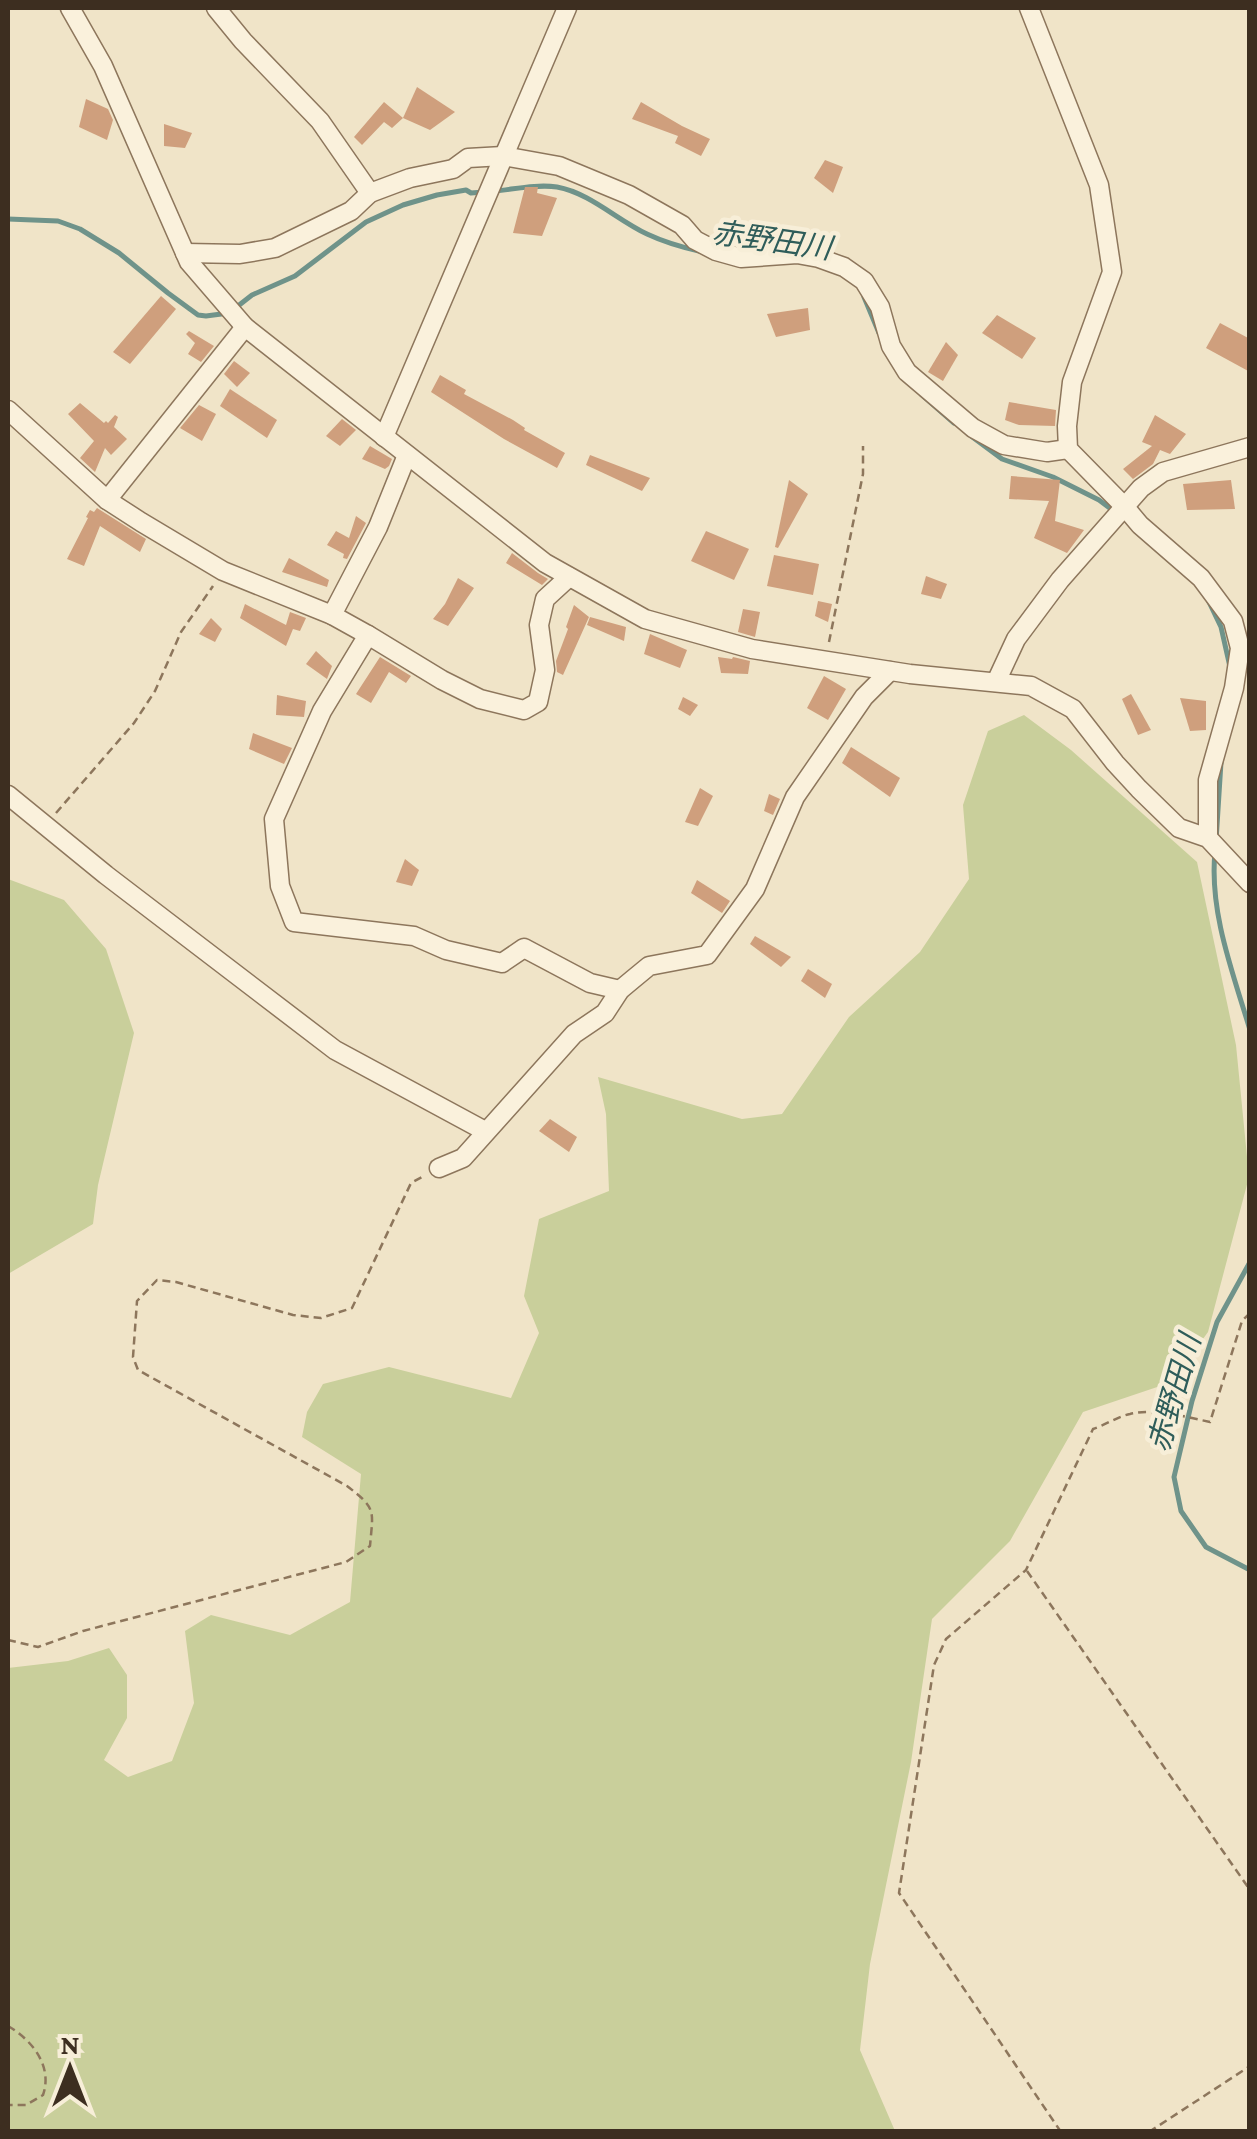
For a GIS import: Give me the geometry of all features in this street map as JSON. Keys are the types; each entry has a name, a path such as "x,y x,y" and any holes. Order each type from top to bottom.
{"street":[{"path":"70,8 103,66 189,262 245,327 545,563 645,618 752,649 890,671 1030,686 1073,709 1152,802 1180,828 1208,838 1250,883"},
{"path":"216,8 242,41 320,122 370,193"},
{"path":"384,437 567,8"},
{"path":"1029,8 1099,186 1112,272 1072,382 1066,426 1068,450 1140,525 1201,578 1232,621 1240,648 1234,688 1208,780 1208,838"},
{"path":"185,253 240,254 275,248 352,212 370,193 410,178 453,169 468,158 559,166 630,194 716,251 741,258 797,254 844,267 864,281 880,307 891,346 907,372 973,428 1004,446 1047,452 1068,450"},
{"path":"107,500 245,327"},
{"path":"8,410 107,500 223,571 332,615 480,699 524,710 538,702 545,670 539,626 545,599 569,577"},
{"path":"996,682 1016,640 1060,580 1141,488 1163,472 1250,447"},
{"path":"332,615 378,527 407,455"},
{"path":"368,634 322,710 274,819 280,886 294,922 414,936 446,950 502,964 524,948 590,982 620,990"},
{"path":"439,1168 462,1158 574,1034 605,1013 620,990 649,966 708,954 756,889 795,797 864,697 890,671"},
{"path":"8,794 336,1050 486,1132"}],"path":[{"path":"826,661 862,474 862,446"},
{"path":"46,826 134,723 155,691 181,632 223,571"},
{"path":"8,1640 38,1648 84,1631 346,1562 370,1546 373,1518 368,1502 347,1486 138,1370 134,1357 137,1301 157,1280 294,1315 321,1318 352,1308 411,1183 439,1168"},
{"path":"1061,2132 898,1893 934,1665 946,1639 1026,1570 1092,1429 1126,1414 1149,1412 1210,1422 1242,1322 1250,1314"},
{"path":"1026,1570 1250,1890"},
{"path":"8,2026 34,2050 47,2074 43,2096 26,2105 8,2105"},
{"path":"1149,2132 1250,2066"}],"green space":[{"path":"1024,715 1071,750 1197,862 1236,1045 1249,1177 1208,1332 1172,1382 1083,1412 1010,1541 932,1619 911,1762 870,1964 860,2050 895,2131 8,2131 8,1668 68,1661 109,1648 127,1675 127,1718 104,1760 128,1777 172,1761 194,1703 185,1631 211,1615 290,1635 350,1602 361,1474 302,1437 307,1412 323,1384 389,1367 511,1398 539,1333 524,1296 539,1219 609,1191 606,1114 598,1077 742,1119 782,1114 849,1017 920,952 969,879 963,805 988,731"},
{"path":"8,879 64,900 106,949 134,1033 98,1185 93,1224 8,1274"}],"building":[{"path":"417,87 455,112 430,130 403,118"},
{"path":"86,99 108,109 113,120 107,140 79,127"},
{"path":"384,102 403,118 392,128 384,122 362,145 354,137"},
{"path":"641,102 710,139 701,156 675,143 678,136 632,119"},
{"path":"164,124 192,133 185,148 164,146"},
{"path":"825,160 843,167 833,193 814,178"},
{"path":"525,187 538,187 537,193 557,198 542,236 513,233"},
{"path":"161,296 176,309 130,364 113,352"},
{"path":"808,308 810,330 776,337 767,314"},
{"path":"997,315 1036,338 1022,359 982,333"},
{"path":"1220,323 1250,339 1250,372 1206,348"},
{"path":"189,331 214,346 201,362 188,354 195,343 186,334"},
{"path":"946,342 958,355 943,381 928,372"},
{"path":"234,361 250,373 237,387 224,374"},
{"path":"440,375 466,390 464,394 565,453 557,468 431,392"},
{"path":"230,389 277,420 267,438 220,406"},
{"path":"1009,402 1056,410 1055,426 1019,425 1005,420"},
{"path":"80,403 104,423 115,415 118,417 114,427 127,439 111,455 105,448 95,472 80,458 94,441 68,414"},
{"path":"199,405 216,414 202,441 180,428"},
{"path":"1155,415 1186,434 1170,454 1160,450 1153,464 1133,479 1123,469 1152,446 1142,442"},
{"path":"342,419 356,430 340,446 326,436"},
{"path":"370,446 392,459 389,466 385,469 362,459"},
{"path":"590,455 650,478 642,491 586,465"},
{"path":"1011,476 1060,480 1055,521 1084,530 1067,553 1034,538 1049,501 1009,499"},
{"path":"789,480 808,494 778,548 775,547"},
{"path":"1231,480 1235,509 1187,510 1183,484"},
{"path":"97,508 146,539 140,552 100,526 84,566 67,559 90,510 94,512"},
{"path":"356,516 366,523 347,559 343,558 344,554 327,545 336,531 349,538"},
{"path":"706,531 749,549 734,580 691,561"},
{"path":"512,553 548,579 542,585 506,563"},
{"path":"774,555 819,564 813,595 767,586"},
{"path":"289,558 329,580 327,587 282,572"},
{"path":"926,576 947,584 941,599 921,594"},
{"path":"458,578 474,588 448,626 433,619"},
{"path":"818,601 832,604 828,622 815,616"},
{"path":"245,604 286,625 290,612 306,618 300,631 293,629 286,646 240,618"},
{"path":"574,605 589,617 563,675 557,672 556,661"},
{"path":"743,609 760,612 755,637 738,632"},
{"path":"590,617 626,627 624,641 587,625"},
{"path":"211,618 222,629 215,642 199,634"},
{"path":"650,634 687,650 680,668 644,654"},
{"path":"316,651 332,666 327,679 306,664"},
{"path":"380,657 411,676 406,683 389,672 371,703 356,694"},
{"path":"718,657 750,661 748,674 721,673"},
{"path":"824,676 846,689 828,720 807,708"},
{"path":"1131,694 1151,730 1138,735 1122,699"},
{"path":"277,695 306,701 304,717 276,715"},
{"path":"683,697 698,705 690,716 678,709"},
{"path":"1180,698 1206,701 1206,730 1190,731"},
{"path":"253,733 292,748 284,764 249,749"},
{"path":"851,747 900,778 890,797 842,763"},
{"path":"700,788 713,796 698,826 685,822"},
{"path":"769,794 780,799 773,815 764,811"},
{"path":"405,859 419,870 412,886 396,882"},
{"path":"697,880 730,901 722,913 691,893"},
{"path":"755,936 791,957 781,967 750,944"},
{"path":"808,969 832,984 825,998 801,981"},
{"path":"550,1119 577,1137 569,1152 539,1131"}],"waterway":[{"name":"赤野田川","path":"495,191 542,186 569,190 647,234 699,251"},
{"name":"赤野田川","path":"8,219 58,221 80,229 119,253 198,315 206,316 229,313 252,295 295,276 366,222 403,205 466,190 484,192"},
{"name":"赤野田川","path":"864,297 879,333"},
{"name":"赤野田川","path":"921,394 954,423"},
{"name":"赤野田川","path":"971,436 1002,459 1053,477 1115,512"},
{"name":"赤野田川","path":"1209,602 1221,627 1230,667"},
{"name":"赤野田川","path":"1216,841 1221,762"},
{"name":"赤野田川","path":"1215,852 1219,920 1250,1030"},
{"name":"赤野田川","path":"1250,1262 1217,1322 1174,1477 1181,1511 1206,1547 1250,1570"}]}
